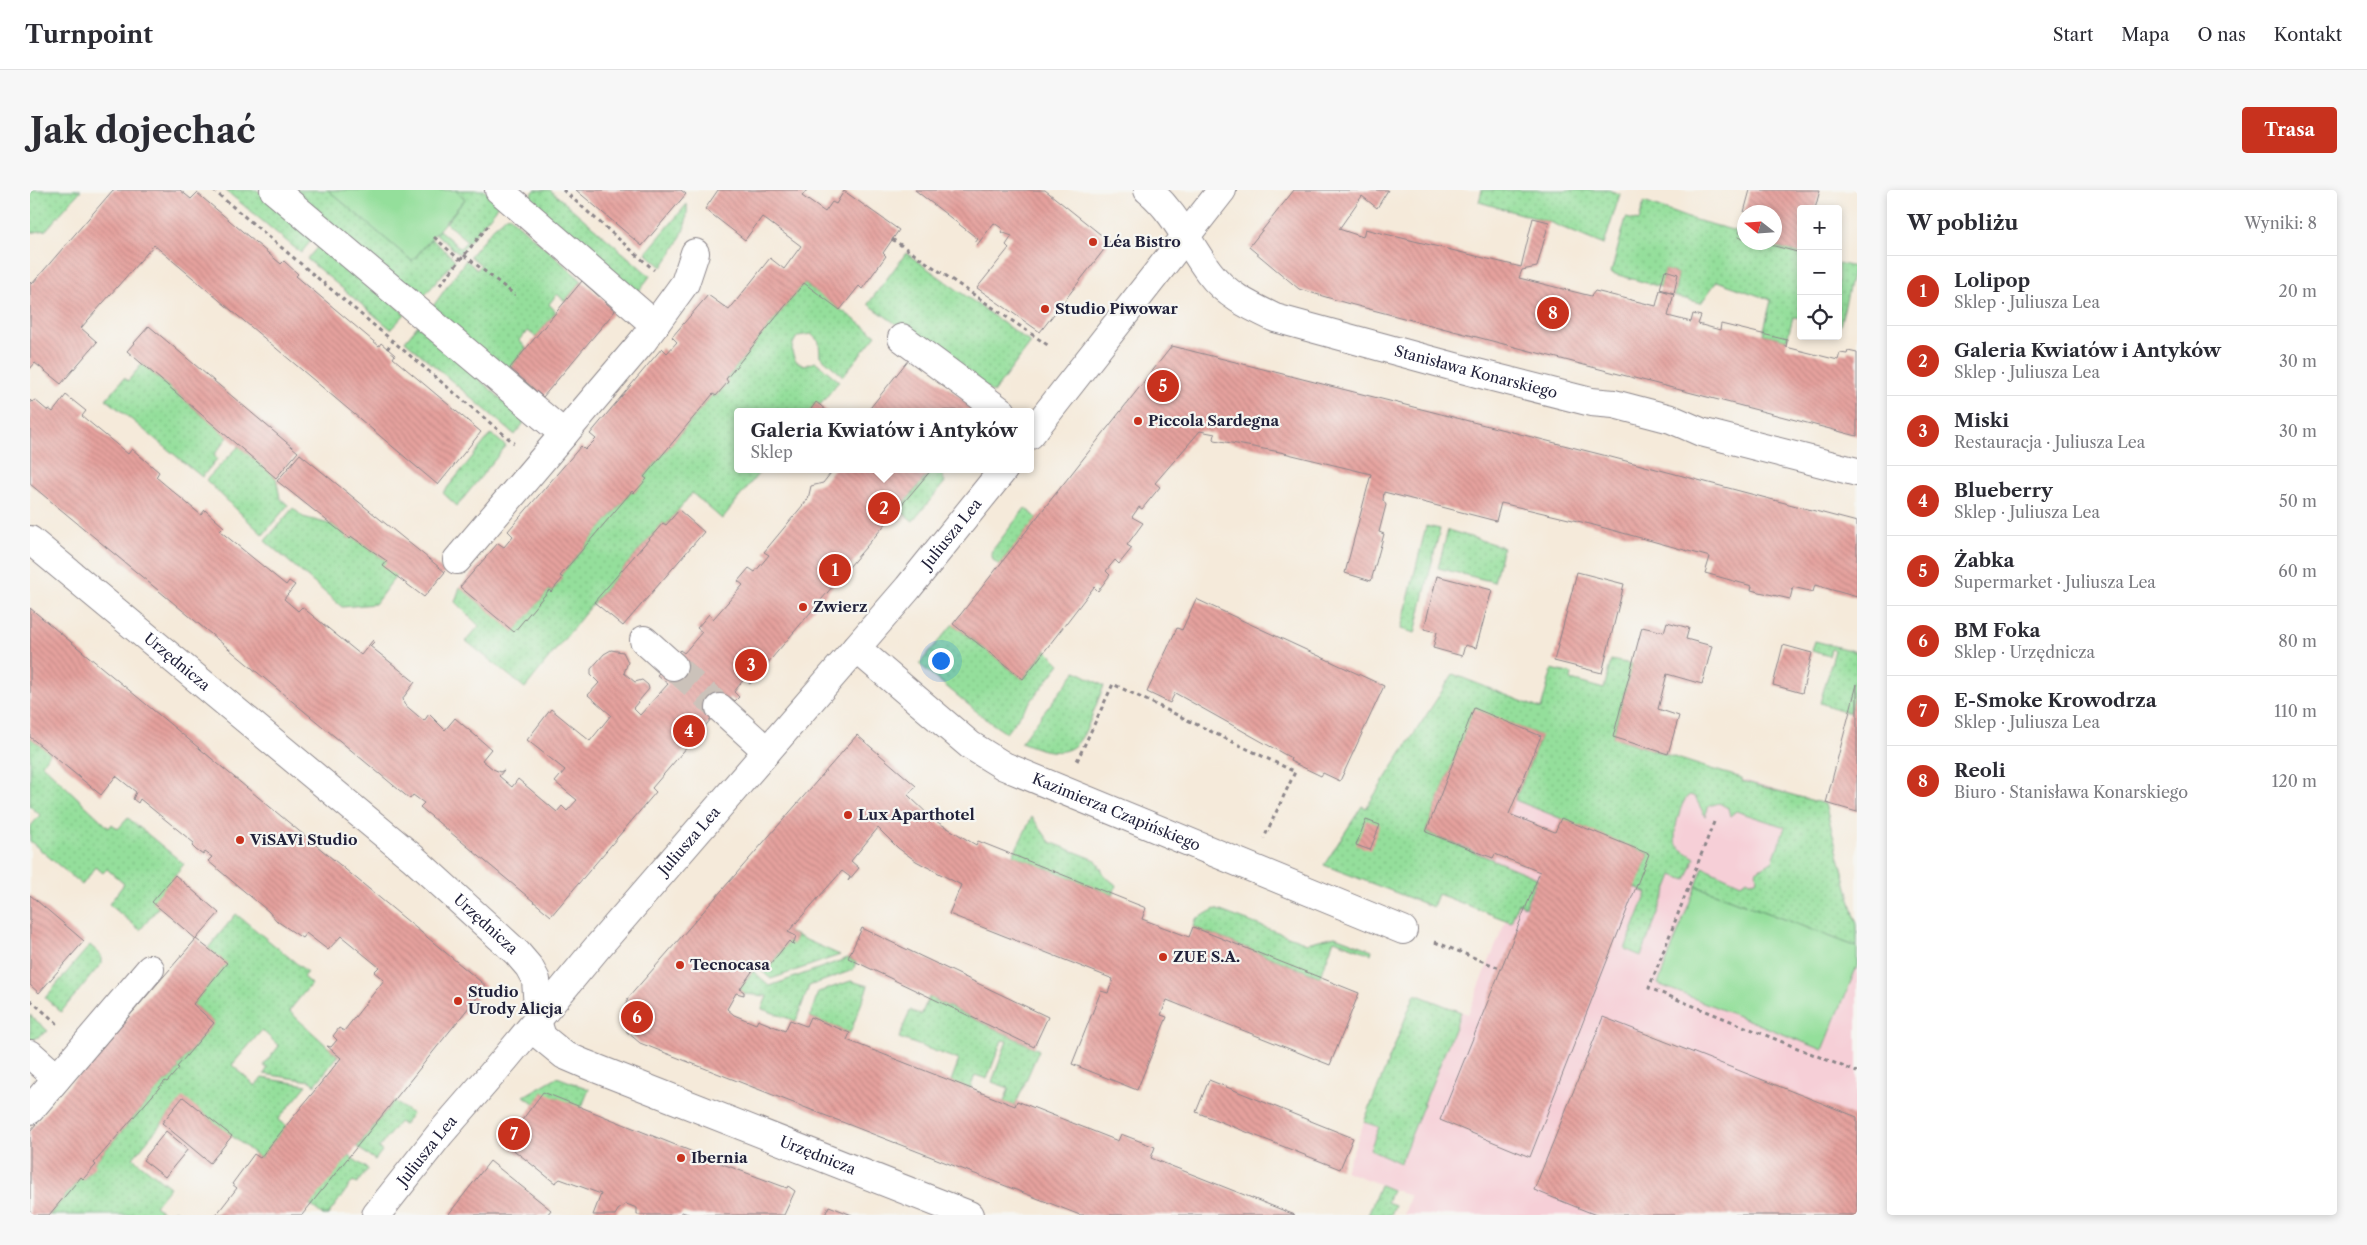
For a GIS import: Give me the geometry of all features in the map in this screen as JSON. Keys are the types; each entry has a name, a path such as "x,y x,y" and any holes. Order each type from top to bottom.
{"street":[{"path":"274,190 564,434"},
{"path":"499,190 655,325"},
{"name":"Stanisława Konarskiego","path":"1148,190 1171,212 1209,272 1226,290 1246,305 1275,318 1477,373 1591,402 1614,404 1671,419 1700,432 1857,472"},
{"path":"1034,430 1222,190"},
{"path":"457,560 655,325 685,283 695,253"},
{"path":"902,338 997,408"},
{"name":"Juliusza Lea","path":"376,1215 440,1134 537,1021 596,948 940,551 1001,473"},
{"name":"Urzędnicza","path":"30,540 412,858 517,953 529,967 536,980 537,1021 542,1037 550,1045 585,1064 969,1215"},
{"path":"644,640 672,666"},
{"name":"Kazimierza Czapińskiego","path":"856,648 970,745 1004,766 1404,930"},
{"path":"720,708 767,751"},
{"path":"30,1110 150,969"},
{"path":"30,1054 58,1078"}],"path":[{"path":"213,190 511,441"},
{"path":"563,190 657,273"},
{"path":"437,290 494,221"},
{"path":"434,237 460,260"},
{"path":"892,239 1049,346"},
{"path":"464,255 515,295"},
{"path":"1073,770 1113,684 1295,772 1260,846"},
{"path":"1714,822 1649,988 1857,1072"},
{"path":"1404,930 1500,968"},
{"path":"30,1000 55,1022"}],"shaded area":[{"path":"1453,674 1613,737 1668,754 1681,761 1825,804 1857,925 1857,1215 1404,1215 1410,1196 1345,1171 1415,994 1468,1014 1525,873 1366,808"}],"green space":[{"path":"30,190 81,190 46,230 30,233"},
{"path":"225,190 257,190 313,238 301,253"},
{"path":"287,190 328,190 412,261 432,239 455,260 419,302"},
{"path":"328,190 455,190 465,199 412,261"},
{"path":"455,190 484,190 500,204 459,254 436,234 439,230 460,248 467,241 446,223 465,199"},
{"path":"535,190 550,190 650,276 639,291 623,285 525,201"},
{"path":"1482,190 1608,190 1620,194 1604,245 1549,222 1479,202"},
{"path":"1644,202 1688,218 1737,231 1737,250 1782,250 1782,248 1797,252 1797,318 1793,317 1787,340 1763,334 1771,300 1717,281 1701,303 1674,296 1678,274 1665,270 1661,287 1611,273 1626,218 1639,221"},
{"path":"687,204 684,230 677,245 662,267 646,253"},
{"path":"508,215 582,281 565,301 557,294 549,304 556,312 536,337 528,331 519,340 526,348 510,368 545,399 539,399 431,309 466,260 477,270 481,265 470,256 493,228"},
{"path":"321,243 405,314 391,329 307,259"},
{"path":"906,253 1031,343 993,393 868,304"},
{"path":"1842,264 1854,267 1842,318"},
{"path":"804,283 876,335 843,376 820,356 819,342 811,334 798,336 792,348 796,361 804,365 816,362 839,381 820,405 816,403 812,408 734,408 734,473 759,473 722,519 692,493 666,525 663,523 594,602 525,688 466,641 479,626 455,602 460,587 514,631 549,590 551,592 563,578 560,576 632,491 634,493 646,479 644,477 713,394 716,396 728,382 726,379"},
{"path":"418,325 524,419 523,424 515,435 405,341"},
{"path":"142,364 228,437 214,455 217,459 202,477 106,399 124,378 128,381"},
{"path":"491,434 506,446 457,506 443,493"},
{"path":"239,446 276,478 280,498 288,505 263,535 206,480"},
{"path":"929,473 940,473 945,482 913,521 899,510"},
{"path":"293,508 303,517 333,525 350,539 352,537 387,561 396,576 375,604 342,607 265,541"},
{"path":"1025,508 1037,518 999,565 993,560 991,552"},
{"path":"1426,526 1440,529 1415,633 1401,629"},
{"path":"1448,530 1503,547 1494,582 1438,568"},
{"path":"953,624 1023,679 1046,650 1060,664 1006,733 987,720 919,664"},
{"path":"1815,641 1857,652 1857,681 1849,713 1820,703 1835,650 1831,649 1829,656 1812,651"},
{"path":"1611,660 1632,664 1613,737 1742,778 1742,781 1825,804 1857,925 1857,947 1696,886 1703,867 1741,884 1747,879 1750,881 1756,880 1755,872 1773,860 1785,827 1736,811 1730,816 1728,808 1719,803 1709,806 1705,816 1695,797 1690,795 1683,802 1675,832 1677,845 1695,858 1686,880 1673,875 1641,956 1625,949 1647,893 1635,888 1649,854 1515,800 1541,736 1474,709 1426,832 1537,878 1525,906 1518,903 1511,922 1438,894 1433,907 1324,865 1362,806 1366,808 1453,674 1541,709 1552,669 1572,674 1571,680 1604,689"},
{"path":"1076,671 1104,686 1085,732 1078,742 1069,749 1057,752 1021,742"},
{"path":"30,737 50,753 42,764 109,828 112,824 118,829 128,818 184,864 175,875 159,907 140,930 109,904 124,884 107,869 103,873 96,867 82,885 30,841 30,827 40,815 30,806"},
{"path":"1032,817 1050,842 1096,860 1105,876 1116,885 1113,895 1013,855"},
{"path":"1696,886 1857,947 1857,966 1823,1050 1658,984"},
{"path":"1215,909 1307,943 1335,936 1372,950 1371,954 1334,940 1320,977 1193,927 1196,919"},
{"path":"236,914 307,972 303,977 311,984 289,1011 338,1056 315,1085 311,1081 264,1074 267,1069 264,1065 279,1046 262,1030 232,1065 255,1086 262,1078 307,1085 278,1120 286,1126 260,1158 183,1098 133,1158 170,1187 155,1206 166,1214 175,1210 183,1215 49,1215 81,1177 84,1179 95,1165 94,1163 165,1081 167,1082 179,1069 177,1067 214,1023 193,1004 226,963 208,948"},
{"path":"788,932 840,955 771,979 756,966 758,963 767,969 789,941 793,944 796,936"},
{"path":"90,945 101,955 101,964 61,1012 45,998"},
{"path":"848,958 856,962 853,970 809,986 796,1021 762,1009 767,996 744,994 740,989 753,971 770,986"},
{"path":"851,981 868,986 850,1033 810,1017 818,992"},
{"path":"1415,994 1461,1012 1400,1163 1370,1149 1379,1127 1364,1122"},
{"path":"929,997 1039,1050 1015,1106 1004,1102 1009,1088 992,1082 1007,1041 1002,1040 987,1079 975,1075 970,1089 951,1081 959,1060 899,1038 910,1010 921,1015"},
{"path":"30,1015 48,1031 33,1040 30,1040"},
{"path":"557,1077 589,1089 581,1109 535,1104 524,1096"},
{"path":"394,1101 412,1114 404,1125 399,1122 379,1148 382,1151 375,1160 357,1147"},
{"path":"349,1156 368,1169 357,1183 353,1181 328,1215 323,1215 309,1204"},
{"path":"1380,1185 1392,1190 1387,1202 1395,1205 1391,1215 1368,1215"}],"building":[{"path":"113,190 180,190 191,199 197,193 281,264 284,261 298,274 296,276 379,346 381,343 395,355 393,358 481,432 438,485 154,245 81,328 97,342 61,384 35,363 30,369 30,282 32,284"},
{"path":"576,190 681,190 686,194 642,246"},
{"path":"718,190 807,190 802,196 825,212 832,202 836,204 844,191 899,230 883,253 886,256 862,289 859,286 840,310 804,283 726,379 728,382 716,396 713,394 644,477 647,479 634,493 632,491 560,576 563,578 551,592 549,590 514,632 460,587 498,543 504,547 513,536 508,531 581,446 585,450 596,439 590,434 662,348 667,353 677,342 672,337 708,295 729,310 770,258 784,269 801,246 762,217 745,240 705,209"},
{"path":"915,190 1045,190 1110,242 1040,332 977,288 1009,248 1006,245 1012,236 1001,232 1003,229 994,223 977,245 975,243 978,239"},
{"path":"1294,190 1388,190 1377,208 1362,196 1339,229 1363,237 1365,229 1521,267 1533,218 1549,222 1537,267 1522,270 1519,278 1591,296 1595,291 1656,306 1660,290 1674,294 1668,316 1691,322 1693,314 1701,316 1698,324 1720,330 1721,324 1787,340 1786,347 1838,360 1840,353 1847,354 1848,351 1857,353 1857,436 1346,303 1299,289 1249,247"},
{"path":"1750,190 1820,190 1816,205 1797,205 1797,252 1782,248 1782,205 1746,205"},
{"path":"1665,270 1678,274 1674,293 1660,289"},
{"path":"582,281 615,311 543,397 510,368"},
{"path":"149,326 298,452 276,478 127,351"},
{"path":"1172,346 1607,456 1857,522 1857,597 1815,585 1813,592 1793,587 1790,599 1751,590 1752,586 1705,573 1710,557 1590,524 1501,503 1496,521 1384,492 1383,500 1386,505 1379,532 1384,534 1371,581 1345,573 1371,474 1280,452 1215,440 1215,434 1200,431 1155,483 1160,487 1142,509 1139,507 1132,517 1143,523 1127,545 1132,548 1119,564 1115,560 1106,571 1110,575 1098,591 1094,587 1023,679 953,624"},
{"path":"909,359 975,408 870,408"},
{"path":"66,395 86,411 82,416 128,454 132,449 159,472 156,477 201,515 205,510 224,527 220,531 286,585 289,581 295,585 284,599 298,611 302,607 361,655 373,640 374,642 370,646 415,682 403,698 404,704 424,721 429,714 445,730 455,718 491,749 482,760 493,769 500,772 504,770 499,776 512,787 518,779 557,812 562,806 567,811 577,800 555,782 565,770 527,740 551,709 590,741 611,715 588,695 599,683 591,675 591,669 604,654 611,650 623,652 628,662 624,673 635,682 642,680 648,685 649,689 633,708 640,715 668,684 657,675 659,673 664,676 681,657 677,653 680,650 684,653 702,632 697,628 709,614 713,619 743,585 738,581 749,568 755,572 769,555 764,552 808,499 811,486 823,483 831,473 929,473 750,684 744,679 734,692 739,697 735,701 730,697 652,788 656,792 551,916 420,807 424,803 413,795 410,799 30,484 30,400 32,402 35,400 48,411 49,409 53,412"},
{"path":"816,402 823,408 812,408"},
{"path":"300,454 445,572 424,597 383,566 387,561 352,537 350,539 277,481"},
{"path":"679,510 704,532 623,626 594,602 663,523 666,525"},
{"path":"1577,572 1624,584 1602,673 1554,661"},
{"path":"1437,576 1492,590 1476,648 1465,645 1462,656 1433,648 1437,632 1424,629"},
{"path":"1196,599 1384,686 1340,781 1323,773 1321,776 1290,761 1291,758 1175,693 1170,703 1147,692 1177,628 1182,630"},
{"path":"30,608 486,986 302,1215 216,1215 237,1188 232,1184 254,1154 260,1158 341,1058 327,1046 331,1047 337,1040 333,1036 339,1028 344,1031 384,980 374,972 379,967 341,936 328,950 306,933 302,938 277,921 268,911 208,861 212,857 205,852 203,855 196,850 192,846 194,843 140,799 138,803 133,799 136,792 116,776 101,795 30,737"},
{"path":"1667,622 1689,628 1686,639 1712,646 1702,684 1667,674 1658,709 1679,716 1668,754 1613,737 1642,627 1664,632"},
{"path":"1783,645 1812,653 1802,693 1773,685"},
{"path":"1857,684 1857,812 1826,803"},
{"path":"1474,708 1541,736 1509,814 1555,832 1561,818 1649,854 1530,1157 1440,1120 1540,872 1495,854 1493,858 1426,832"},
{"path":"857,735 916,786 908,795 934,820 976,845 978,841 1146,908 1142,919 1189,937 1193,927 1359,993 1330,1065 1167,1000 1161,1015 1167,1017 1137,1090 1072,1064 1101,991 1108,993 1113,979 949,914 961,885 916,861 898,848 878,828 851,861 859,868 848,881 850,877 842,871 788,932 796,936 793,945 789,941 766,970 758,963 740,989 744,992 744,995 736,993 727,1009 734,1015 756,1024 758,1020 785,1031 790,1020 806,1026 810,1017 850,1033 847,1040 1015,1106 1017,1101 1118,1141 1121,1134 1155,1147 1151,1158 1295,1215 1080,1215 640,1043 627,1032 623,1015 628,998"},
{"path":"1366,820 1380,825 1370,850 1356,845"},
{"path":"175,875 219,913 196,939 152,902"},
{"path":"30,895 84,941 39,993 30,985"},
{"path":"862,928 1048,1017 1034,1047 848,958"},
{"path":"196,939 227,963 193,1004 214,1023 177,1067 179,1068 167,1082 165,1081 94,1163 96,1165 83,1179 81,1177 49,1215 30,1215 30,1131"},
{"path":"1603,1017 1857,1117 1857,1215 1596,1215 1534,1190"},
{"path":"1209,1080 1353,1138 1340,1169 1196,1112"},
{"path":"543,1092 713,1160 714,1157 721,1160 720,1163 787,1188 788,1186 795,1191 784,1215 691,1215 682,1212 681,1215 637,1215 637,1208 626,1204 615,1215 593,1215 601,1194 560,1179 555,1183 505,1143"},
{"path":"183,1097 232,1136 210,1163 162,1123"},
{"path":"166,1131 188,1149 165,1177 143,1160"},
{"path":"490,1161 551,1210 547,1215 448,1215"},
{"path":"829,1206 852,1215 825,1215"}],"tunnel":[{"path":"673,666 720,708"}],"place":[{"name":"Léa Bistro","path":"1093,242"},
{"name":"Studio Piwowar","path":"1045,309"},
{"name":"Reoli","path":"1553,313"},
{"name":"Żabka","path":"1163,386"},
{"name":"Piccola Sardegna","path":"1138,421"},
{"name":"Galeria Kwiatów i Antyków","path":"884,508"},
{"name":"Lolipop","path":"835,570"},
{"name":"Zwierz","path":"803,607"},
{"name":"Miski","path":"751,665"},
{"name":"Blueberry","path":"689,731"},
{"name":"Lux Aparthotel","path":"848,815"},
{"name":"ViSAVi Studio","path":"240,840"},
{"name":"ZUE S.A.","path":"1163,957"},
{"name":"Tecnocasa","path":"680,965"},
{"name":"Studio Urody Alicja","path":"458,1001"},
{"name":"BM Foka","path":"637,1017"},
{"name":"E-Smoke Krowodrza","path":"514,1134"},
{"name":"Ibernia","path":"681,1158"}]}
